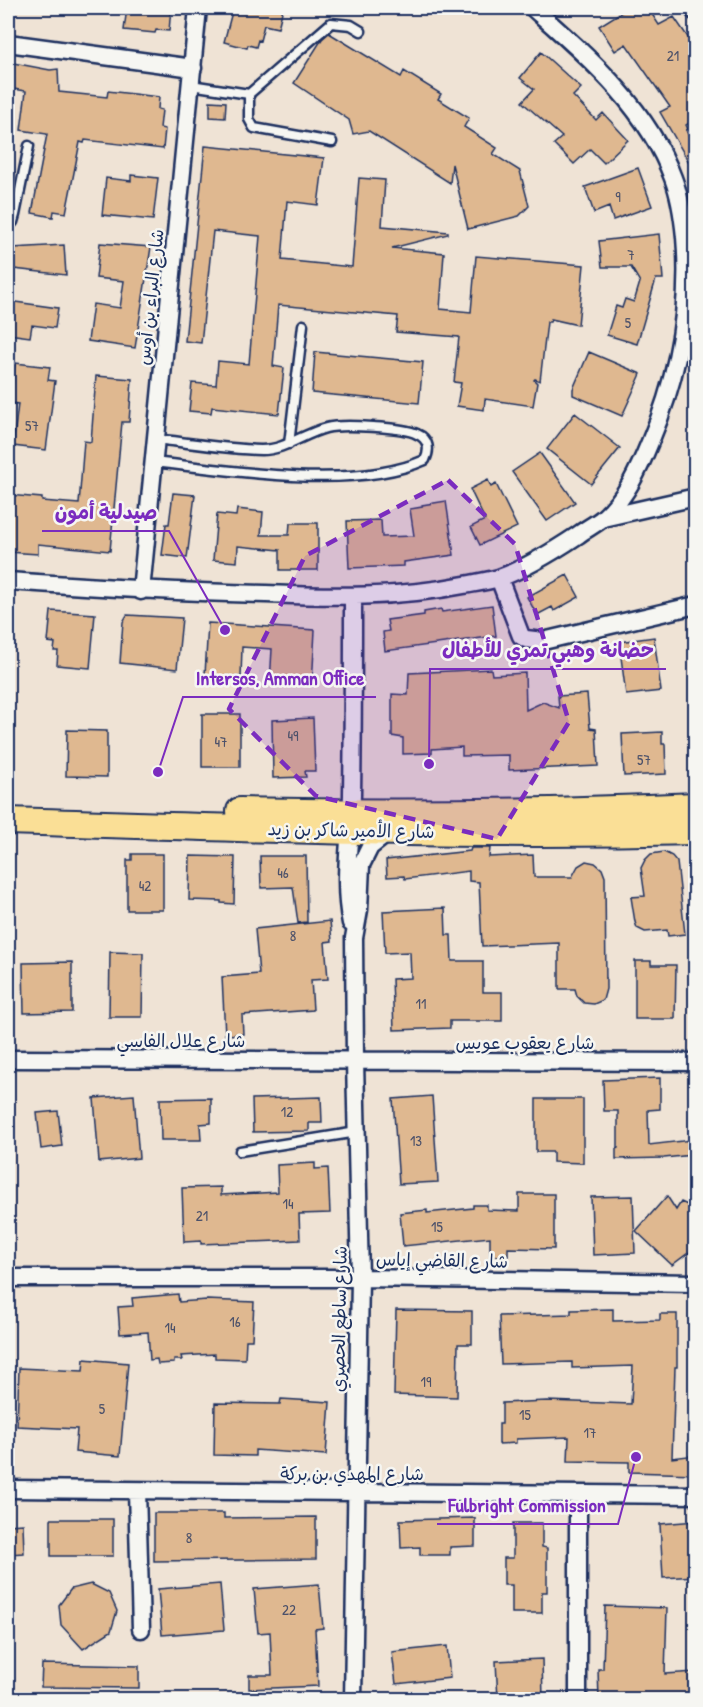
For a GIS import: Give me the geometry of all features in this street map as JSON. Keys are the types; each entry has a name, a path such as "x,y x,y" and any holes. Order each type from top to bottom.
{"main road":[{"name":"شارع الأمير شاكر بن زيد","path":"8,805 351,821 389,832 556,834 695,823"},
{"name":"شارع الأمير شاكر بن زيد","path":"8,821 351,821 592,810 695,823"}],"street":[{"name":"شارع البراء بن أوس","path":"141,591 198,8"},
{"path":"8,581 141,591 353,597 430,591 499,578 533,562 603,518 625,491 639,468 662,416 675,371 684,327 687,297 687,257 683,218 674,179 658,144 636,110 592,60 533,8"},
{"path":"692,8 696,12"},
{"path":"8,43 192,77"},
{"path":"603,518 696,497"},
{"path":"499,578 521,636 526,639 543,641 696,605"},
{"name":"شارع ساطع الحصري","path":"353,597 351,821 347,883 348,910 354,938"},
{"name":"شارع ساطع الحصري","path":"353,1700 360,1278 354,938 359,910 361,865 370,847 389,832"},
{"name":"شارع علال الفاسي","path":"8,1059 355,1061"},
{"name":"شارع يعقوب عويس","path":"355,1061 696,1062"},
{"name":"شارع القاضي إياس","path":"8,1278 360,1278 696,1283"},
{"name":"شارع المهدي بن بركة","path":"8,1489 696,1495"},
{"path":"137,1491 141,1629"},
{"path":"578,1494 578,1700"}],"lane":[{"path":"332,142 255,128 249,119 249,94 331,22 351,25 361,31"},
{"path":"192,77 249,94"},
{"path":"8,227 15,215 29,146"},
{"path":"289,444 303,325"},
{"path":"153,462 314,477 376,474 410,467 425,460 429,452 428,444 418,434 389,429 339,426 311,433 289,444 261,450 156,439"},
{"path":"693,911 695,823"},
{"path":"240,1151 357,1132"}],"highlighted area":[{"path":"448,480 515,544 569,722 497,839 316,796 229,709 305,556"}],"building":[{"path":"127,8 171,8 169,31 156,30 155,33 124,30"},
{"path":"233,8 283,8 278,28 264,25 256,47 248,45 247,48 224,42"},
{"path":"628,8 648,8 659,25 674,17 696,49 696,119 686,125 696,151 696,170 694,171 660,112 670,107 626,44 615,51 599,26"},
{"path":"329,33 401,77 404,71 441,94 438,99 469,118 464,127 497,148 493,154 520,171 529,206 519,216 468,229 452,164 450,183 369,131 353,134 349,120 294,83 322,39"},
{"path":"541,52 581,88 573,96 596,120 603,113 628,140 604,163 590,149 574,164 554,144 562,137 522,102 534,89 520,78"},
{"path":"8,62 50,70 58,69 59,92 107,97 108,91 159,97 158,109 162,110 160,128 165,129 163,149 85,140 84,143 80,142 66,213 54,211 53,217 32,213 47,134 21,130 26,91 8,88"},
{"path":"210,101 226,102 225,118 210,117"},
{"path":"205,146 324,158 318,205 287,201 282,260 352,267 359,178 385,180 382,226 448,232 448,234 392,248 444,253 440,309 471,312 476,256 584,265 578,325 551,319 547,322 540,381 534,380 537,383 533,406 485,399 484,410 457,406 461,383 454,382 459,337 396,332 398,316 278,305 273,366 284,368 279,414 212,407 211,413 189,411 192,383 216,385 218,361 249,364 260,236 213,231 201,343 185,341"},
{"path":"638,168 652,206 613,220 609,207 594,213 585,187"},
{"path":"131,175 158,178 153,220 102,215 106,178 131,181"},
{"path":"659,234 663,279 656,279 637,344 607,335 616,306 622,308 625,299 634,302 640,282 631,267 602,267 599,241"},
{"path":"100,243 151,247 135,348 88,341 93,304 120,308 124,281 96,278"},
{"path":"64,245 66,275 14,269 13,248"},
{"path":"8,301 58,308 55,328 32,325 30,337 8,334"},
{"path":"315,352 423,362 419,403 312,393"},
{"path":"589,352 641,374 622,416 573,395 573,389"},
{"path":"15,363 50,367 48,380 55,381 46,450 13,446 18,404 10,403"},
{"path":"96,376 132,379 129,422 122,422 110,551 38,544 38,554 8,552 8,495 79,504 84,441 91,442"},
{"path":"575,413 620,448 591,484 547,449"},
{"path":"540,453 575,502 547,521 512,472"},
{"path":"488,480 491,487 496,484 517,527 480,545 471,527 485,520 470,489"},
{"path":"173,493 195,495 187,558 162,555"},
{"path":"446,501 454,555 404,562 404,566 349,568 347,521 381,520 382,537 414,536 410,509"},
{"path":"237,509 263,512 261,535 289,535 290,523 318,523 318,570 280,570 280,550 238,546 237,562 213,560 217,514 236,516"},
{"path":"567,575 579,597 554,611 552,607 537,615 527,597"},
{"path":"492,605 496,636 385,651 383,632 389,631 387,620 424,615 424,612 441,609 442,612"},
{"path":"51,611 95,614 90,668 57,665 58,651 54,651 55,643 48,642"},
{"path":"127,615 182,618 177,669 120,663 123,622"},
{"path":"208,623 315,630 312,686 270,683 272,649 242,647 241,677 205,675"},
{"path":"654,637 661,691 626,695 619,642"},
{"path":"491,669 492,675 525,673 526,710 543,702 559,708 558,696 587,694 590,728 596,729 598,766 509,770 509,755 462,756 462,747 432,749 432,753 403,754 403,738 392,736 392,694 408,695 409,673"},
{"path":"202,714 240,714 240,767 202,767"},
{"path":"313,718 315,771 305,771 306,777 273,778 272,720"},
{"path":"67,730 107,731 107,777 66,776"},
{"path":"662,732 662,744 665,744 666,774 624,776 622,734"},
{"path":"471,848 490,848 489,857 533,855 534,877 572,877 578,866 586,861 595,863 602,869 605,877 606,989 603,1000 594,1004 584,1003 577,996 575,989 559,989 559,943 482,946 479,882 469,881 469,871 405,879 404,876 387,877 386,860 470,851"},
{"path":"664,852 677,862 685,934 668,936 667,930 645,932 637,928 635,922 631,897 645,896 641,868 651,854"},
{"path":"132,854 163,854 163,910 127,910 127,860 132,860"},
{"path":"190,856 235,857 234,904 221,903 221,901 189,900"},
{"path":"260,856 306,856 307,922 298,923 293,887 261,888"},
{"path":"445,908 446,935 451,935 452,961 483,961 483,992 502,992 502,1021 450,1021 450,1028 394,1030 392,979 411,978 410,952 385,953 383,911"},
{"path":"330,921 332,941 325,942 328,979 311,980 313,1010 242,1015 243,1034 225,1035 222,977 259,974 255,929"},
{"path":"110,952 143,953 142,1017 109,1017"},
{"path":"635,961 651,961 651,965 676,965 675,1019 635,1019"},
{"path":"72,962 72,1012 24,1013 23,963"},
{"path":"660,1078 660,1109 648,1110 649,1145 691,1140 692,1155 616,1159 618,1111 604,1111 603,1080"},
{"path":"134,1095 139,1158 99,1162 94,1098"},
{"path":"432,1096 438,1182 399,1184 393,1099"},
{"path":"321,1097 322,1123 309,1123 309,1131 253,1132 252,1099"},
{"path":"211,1098 211,1123 200,1124 201,1140 161,1140 160,1099"},
{"path":"536,1099 583,1099 583,1163 553,1162 553,1152 536,1152"},
{"path":"58,1111 62,1146 41,1149 37,1113"},
{"path":"315,1163 315,1169 328,1168 330,1213 299,1214 300,1240 201,1244 201,1241 184,1242 182,1188 221,1187 221,1195 278,1192 277,1165"},
{"path":"519,1194 554,1194 554,1249 508,1248 508,1256 490,1256 490,1237 403,1246 400,1213 427,1210 427,1213 473,1208 473,1205 487,1205 487,1210 519,1211"},
{"path":"633,1196 635,1253 593,1255 591,1197"},
{"path":"667,1196 676,1210 681,1202 696,1209 696,1247 672,1265 636,1231"},
{"path":"178,1294 179,1302 207,1300 254,1302 252,1340 246,1340 245,1359 215,1358 215,1354 181,1356 182,1360 174,1360 174,1363 158,1364 157,1359 150,1360 148,1332 120,1334 118,1307 133,1306 132,1298"},
{"path":"613,1309 613,1321 660,1320 660,1314 677,1314 677,1367 675,1367 672,1458 696,1455 696,1474 629,1472 629,1462 568,1461 569,1437 516,1439 516,1443 499,1444 502,1403 547,1401 631,1404 633,1366 572,1368 572,1362 501,1364 499,1316 571,1314 571,1310"},
{"path":"396,1310 472,1311 472,1344 458,1344 457,1397 394,1395"},
{"path":"84,1359 128,1363 120,1456 75,1452 77,1429 17,1426 19,1368 83,1371"},
{"path":"281,1399 330,1402 326,1455 255,1450 255,1456 214,1455 215,1403 280,1404"},
{"path":"154,1513 224,1513 224,1518 316,1517 316,1559 154,1561"},
{"path":"475,1518 475,1546 450,1547 450,1555 420,1555 420,1547 401,1548 400,1520"},
{"path":"51,1519 113,1519 113,1556 51,1556"},
{"path":"696,1521 696,1576 663,1578 660,1524"},
{"path":"513,1523 542,1523 542,1547 547,1548 547,1592 542,1592 542,1613 512,1613 512,1585 504,1585 504,1558 513,1558"},
{"path":"23,1524 24,1553 8,1554 8,1525"},
{"path":"91,1584 109,1593 117,1611 111,1631 83,1649 61,1625 59,1605 71,1589"},
{"path":"220,1584 224,1630 162,1635 158,1589"},
{"path":"319,1584 323,1628 315,1629 318,1686 249,1689 249,1675 272,1675 270,1632 258,1633 254,1589"},
{"path":"605,1606 667,1608 665,1674 696,1672 696,1700 599,1700 598,1669 603,1669"},
{"path":"447,1646 450,1678 396,1684 392,1652"},
{"path":"542,1659 543,1700 498,1700 496,1661"},
{"path":"42,1664 139,1666 139,1688 41,1687"}],"place":[{"name":"صيدلية أمون","path":"225,630"},
{"name":"حضانة وهبي تمري للأطفال","path":"429,764"},
{"name":"Intersos, Amman Office","path":"158,772"},
{"name":"Fulbright Commission","path":"636,1457"}]}
